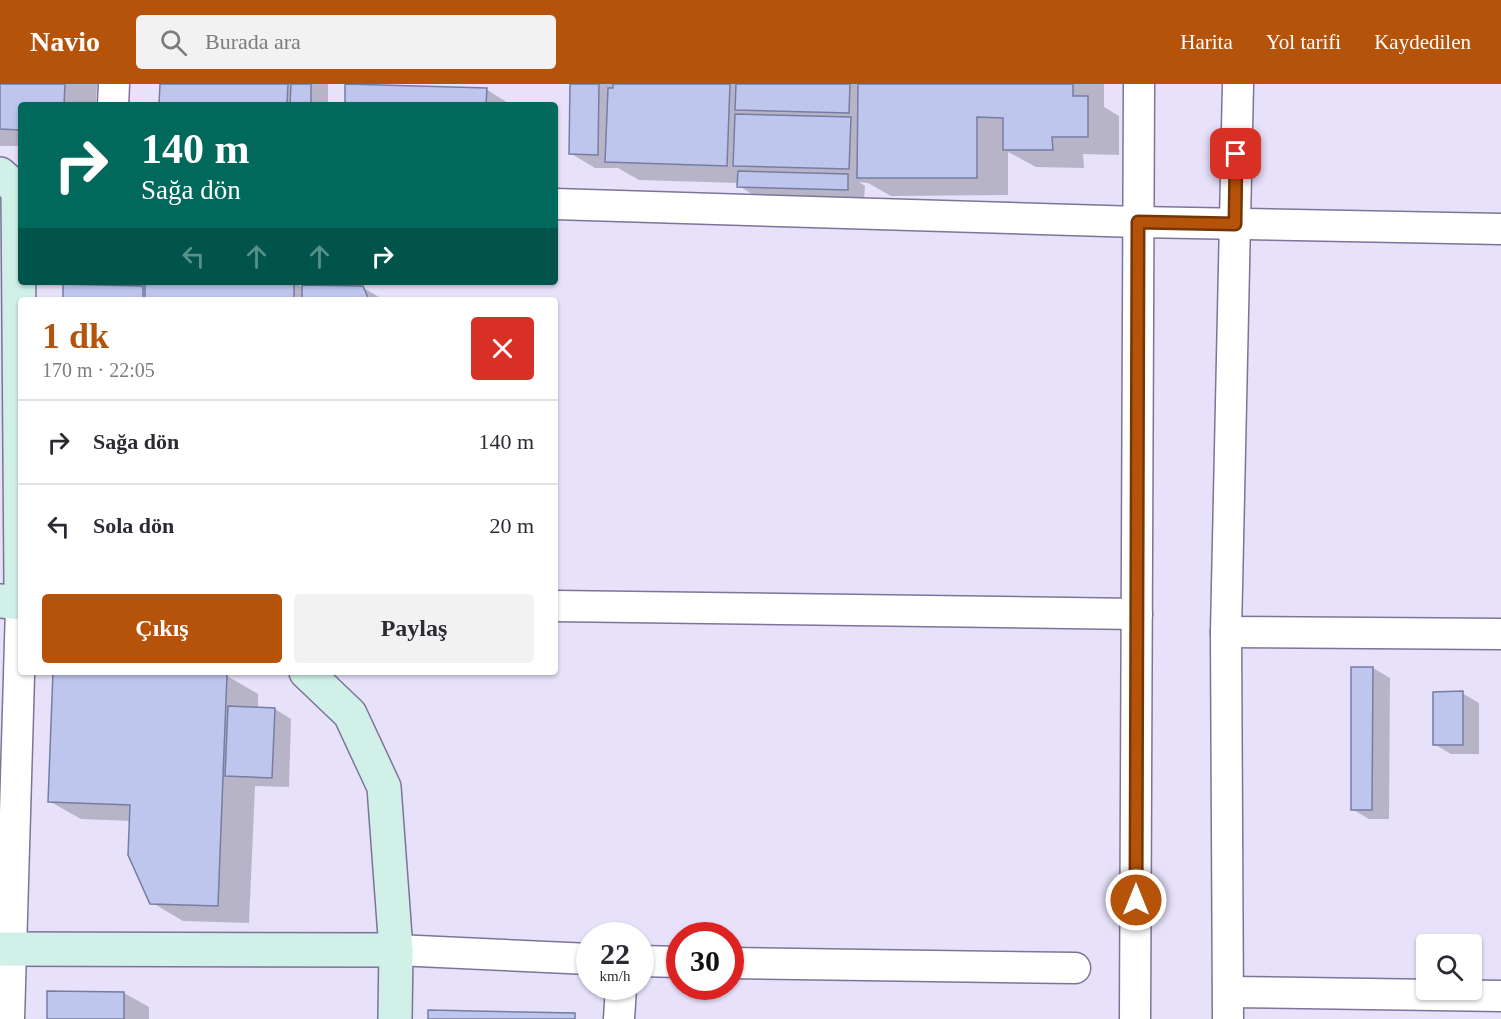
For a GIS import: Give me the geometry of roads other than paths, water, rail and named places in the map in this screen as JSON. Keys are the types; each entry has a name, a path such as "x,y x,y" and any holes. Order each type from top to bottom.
{"street":[{"path":"112,102 114,84"},
{"path":"1135,1019 1139,84"},
{"path":"1238,84 1226,632 1229,1005 1501,996"},
{"path":"10,190 18,477"},
{"path":"558,204 1138,222 1501,229"},
{"path":"0,601 18,604"},
{"path":"558,606 1137,614"},
{"path":"1226,632 1501,634"},
{"path":"9,1019 5,949 18,670"},
{"path":"309,675 350,714 384,787 396,950 395,1019"},
{"path":"5,949 396,950 576,959"},
{"path":"744,963 1075,968"},
{"path":"619,1019 620,1000"}]}
